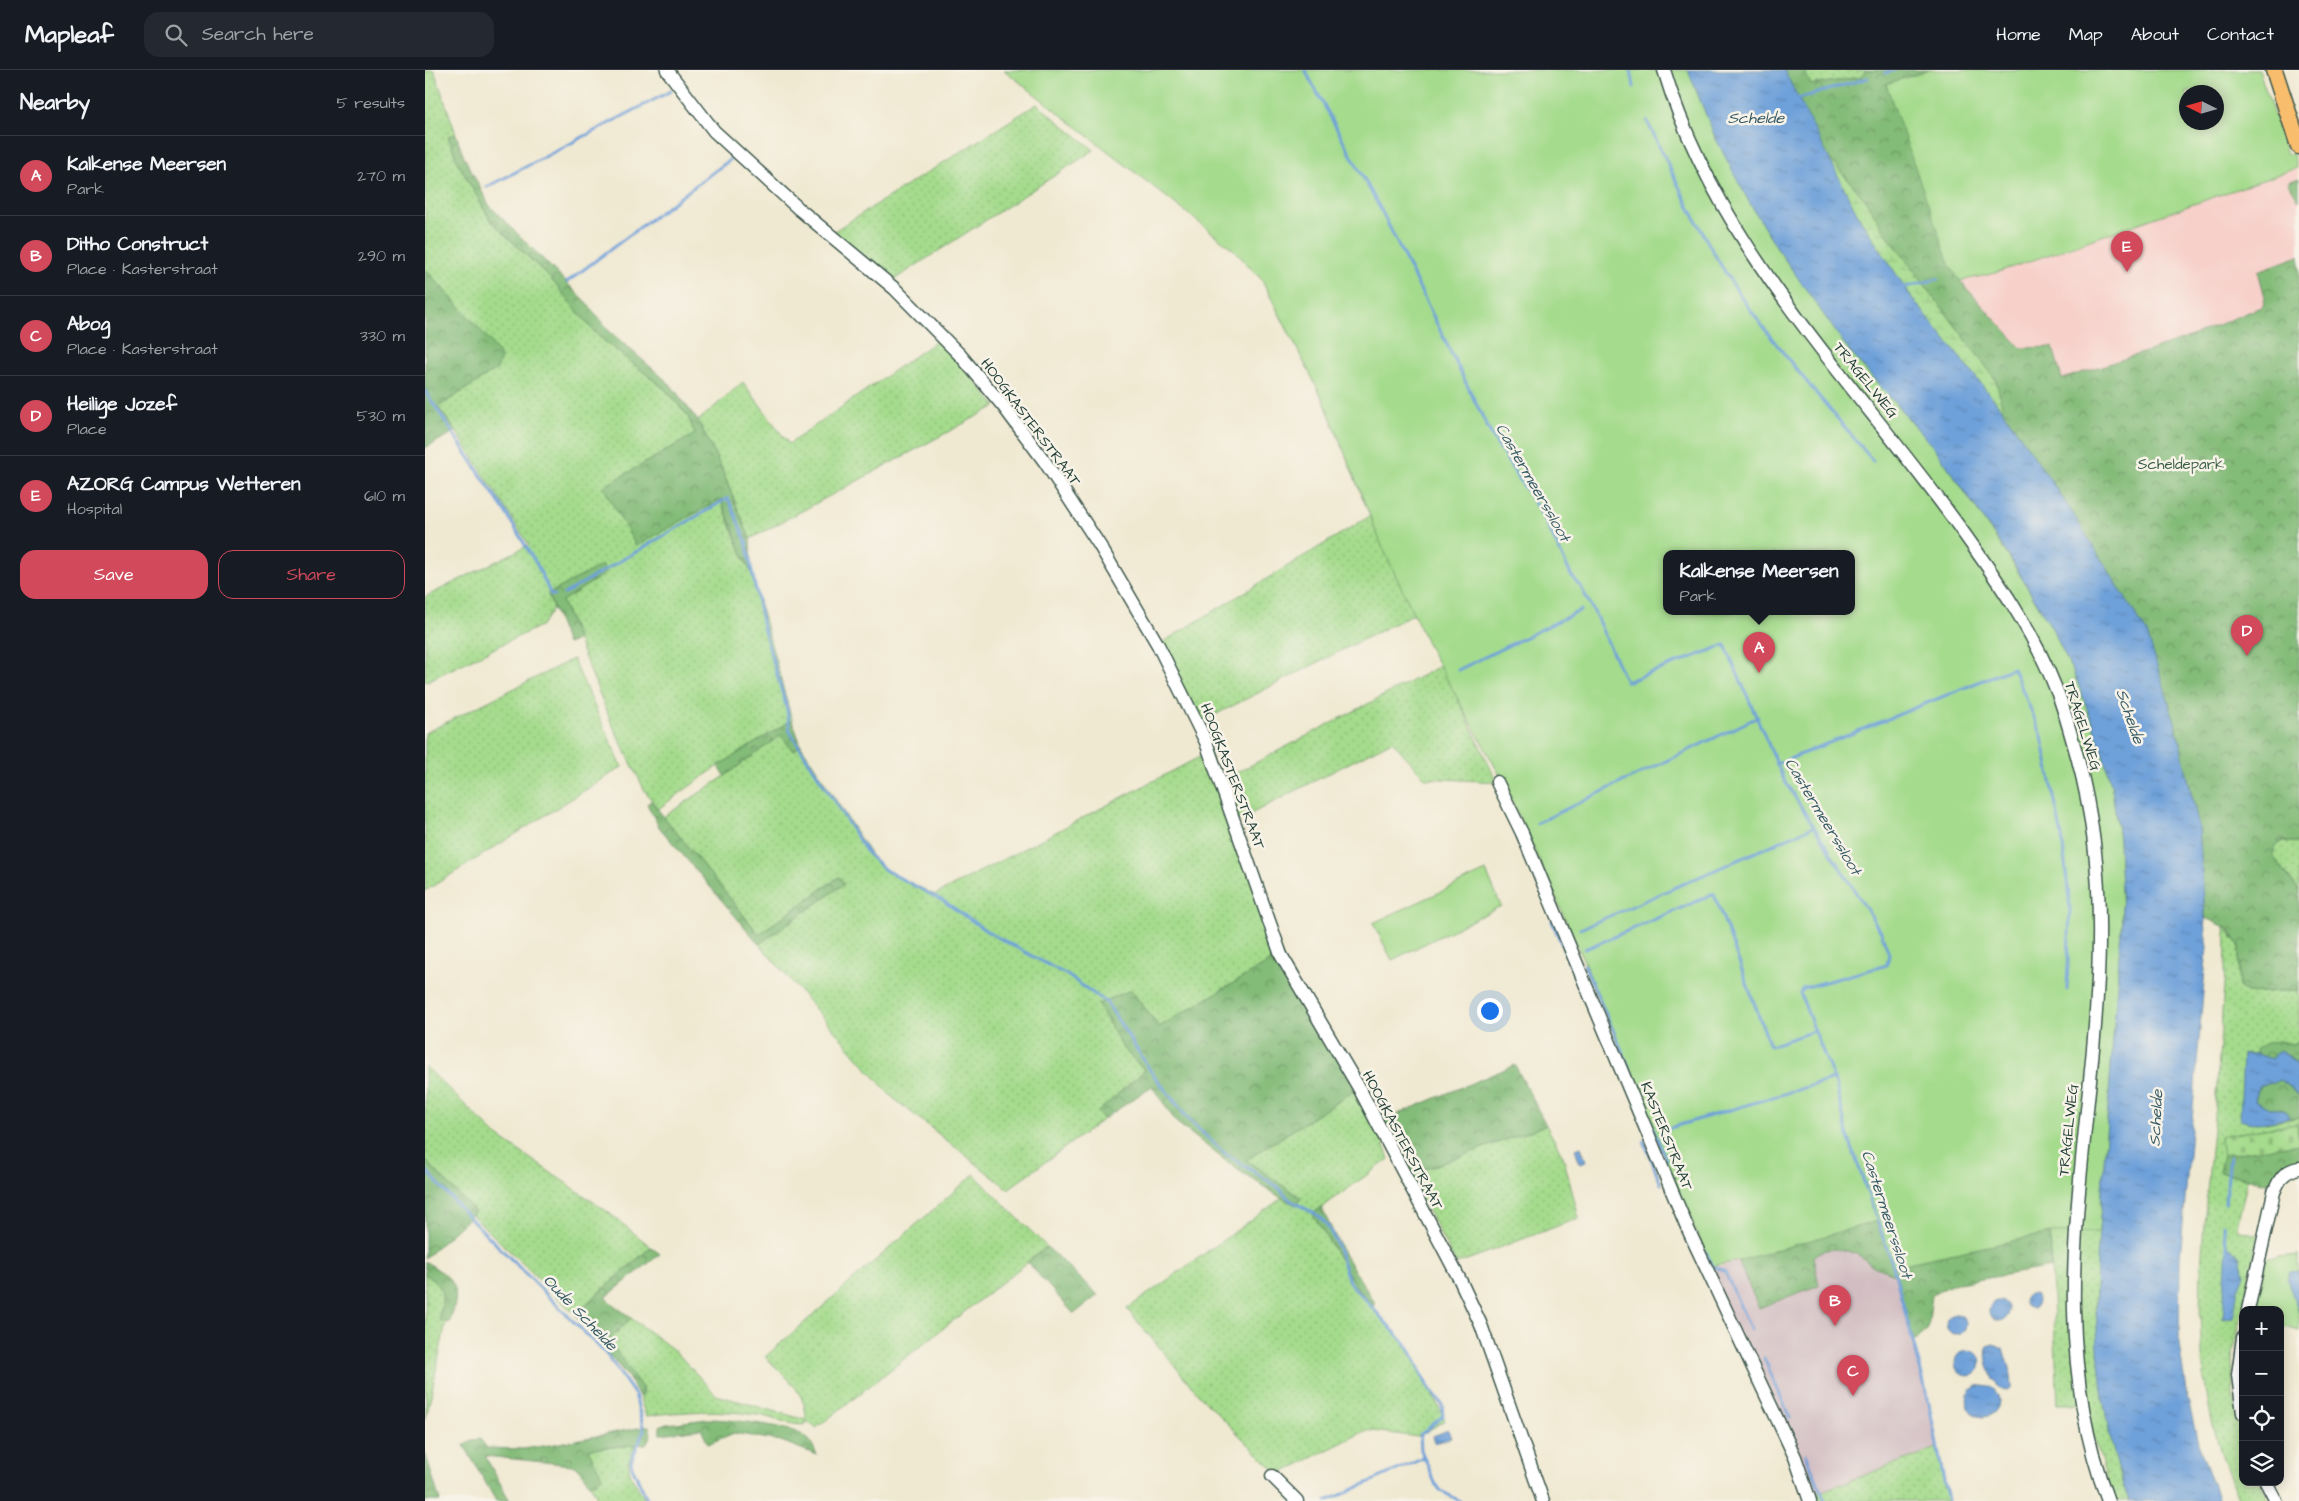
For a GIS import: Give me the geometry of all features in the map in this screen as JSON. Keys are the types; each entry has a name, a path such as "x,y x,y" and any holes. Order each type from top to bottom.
{"main road":[{"path":"2274,70 2299,146"}],"street":[{"name":"HOOGKASTERSTRAAT","path":"667,70 714,131 799,209 895,289 961,356 1004,407 1045,462 1099,546 1158,645 1206,742 1281,954 1359,1088 1481,1325 1543,1501"},
{"name":"TRAGELWEG","path":"1664,70 1680,118 1693,147 1727,213 1759,264 1816,343 1929,487 2002,587 2056,688 2087,799 2097,881 2099,941 2092,1056 2072,1264 2075,1346 2083,1414 2099,1478 2108,1501"},
{"name":"KASTERSTRAAT","path":"1497,782 1522,833 1607,1033 1669,1187 1795,1457 1810,1501"},
{"path":"2249,1306 2274,1192 2280,1177 2289,1170 2299,1168"},
{"path":"2241,1351 2238,1375 2241,1396"},
{"path":"1272,1476 1297,1501"},
{"path":"2269,1486 2276,1501"}],"shaded area":[{"path":"2297,168 2299,178 2288,182 2299,201 2299,256 2291,259 2265,297 2263,306 2182,340 2062,379 2021,348 1960,281 1992,274"},
{"path":"1824,1249 1848,1250 1861,1256 1873,1266 1895,1274 1914,1341 1937,1448 1809,1496 1708,1270 1738,1261 1759,1308 1817,1252"}],"green space":[{"path":"425,70 434,70 456,134 449,136 458,163 491,221 551,279 597,335 666,390 688,416 742,554 751,572 792,720 718,766 658,809 645,791 611,722 562,601 606,573 548,594 553,608 542,625 425,682 425,597 529,545 456,431 438,407 497,369 491,342 425,269"},
{"path":"1004,70 1688,70 1715,137 1748,200 1779,251 1850,352 1937,451 2010,559 2053,630 2077,681 2101,747 2112,788 2119,839 2122,916 2099,1232 2050,1233 1893,1266 1877,1221 1738,1261 1713,1266 1688,1216 1579,949 1502,779 1429,647 1382,546 1324,401 1262,280 1233,249"},
{"path":"1688,70 1692,82 1963,489 2122,916 2095,1301 2103,1396 2119,1474 2129,1501 2114,1501 2094,1438 2087,1404 2058,1404 2050,1233 1877,1221 1738,1261 1713,1266 1674,1182 1579,949 1502,779 1456,695 1497,782 1425,778 1392,741 1235,822 1281,955 1159,1027 1131,990 1124,1050 1145,1070 1098,1112 1104,1119 1008,1189 892,1097 759,944 844,884 839,877 759,934 662,818 725,776 781,734 793,751 801,745 872,857 887,871 935,895 1209,752 1219,782 1440,666 1448,681 1571,575 1429,647 1415,613 1197,724 1158,645 1370,516 1324,401 1262,280 1250,266"},
{"name":"Scheldepark","path":"1784,70 1804,70 1811,85 1862,77 1866,70 1930,70 1886,84 1960,281 2021,348 2053,347 2062,379 2182,340 2263,306 2265,297 2258,271 2299,256 2299,843 2282,841 2274,847 2274,858 2299,891 2299,990 2247,993 2239,987 2239,945 2228,928 2205,918 2199,827 2175,722 2072,512 2003,411 1996,380 1885,232 1866,201 1823,151"},
{"path":"1804,70 1866,70 1862,77 1811,85"},
{"path":"1930,70 2259,70 2287,154 2293,154 2297,168 1992,274 1960,281 1949,264 1886,84"},
{"path":"1037,104 1094,150 892,281 834,231"},
{"path":"456,134 463,155 489,205 586,302 607,329 670,384 698,421 720,465 750,539 751,572 721,499 636,546 603,487 695,434 688,416 666,390 597,335 551,279 491,221 458,163 448,136"},
{"path":"1823,151 1866,201 1885,232 1996,380 2003,411 1912,298 1860,219"},
{"path":"2299,178 2299,201 2288,182"},
{"path":"425,269 491,342 501,358 497,369 438,407 456,431 425,448"},
{"path":"939,339 996,406 750,539 720,465 698,421 743,382 789,444"},
{"path":"602,565 606,573 562,601 578,640 567,644 548,594"},
{"path":"573,659 622,767 425,891 425,733"},
{"path":"792,720 801,745 793,751 781,735 725,776 718,766"},
{"path":"651,801 759,934 839,877 844,884 759,944 659,827 647,804"},
{"path":"2282,841 2299,843 2299,891 2274,858 2274,847"},
{"path":"1486,871 1501,906 1392,960 1373,923"},
{"path":"2225,926 2239,945 2239,987 2247,993 2299,990 2299,1042 2292,1044 2280,1041 2255,1050 2257,1054 2243,1054 2264,1123 2299,1118 2299,1135 2297,1124 2220,1136 2223,1155 2219,1171 2248,1179 2236,1230 2258,1235 2243,1306 2239,1306 2239,1326 2232,1359 2233,1395 2239,1421 2239,1486 2261,1486 2269,1501 2241,1501 2224,1462 2212,1421 2201,1339 2202,1255 2215,1112 2226,948"},
{"path":"1281,955 1359,1088 1246,1160 1301,1198 1296,1205 1235,1168 1176,1122 1152,1086 1104,1119 1098,1112 1145,1070 1124,1050 1098,1004 1131,990 1159,1027"},
{"path":"2280,1041 2292,1044 2299,1042 2299,1066 2288,1055 2266,1059 2257,1054 2255,1050 2268,1042"},
{"path":"1515,1065 1546,1125 1409,1175 1376,1123"},
{"path":"425,1066 496,1135 608,1212 651,1247 575,1314 472,1215 475,1212 425,1160"},
{"path":"2281,1080 2299,1096 2299,1118 2290,1118 2285,1111 2270,1108 2254,1100 2258,1087"},
{"path":"1359,1088 1376,1123 1389,1159 1313,1214 1355,1285 1413,1355 1445,1420 1418,1437 1367,1430 1284,1472 1276,1472 1200,1396 1127,1309 1282,1198 1296,1205 1300,1198 1246,1160"},
{"path":"2297,1124 2299,1144 2223,1155 2220,1136"},
{"path":"1546,1125 1563,1156 1579,1218 1456,1264 1409,1175"},
{"path":"2299,1144 2299,1162 2281,1168 2270,1184 2219,1171 2223,1155"},
{"path":"425,1160 475,1212 425,1258"},
{"path":"974,1174 1047,1247 816,1428 806,1421 806,1424 802,1425 762,1416 715,1411 646,1416 639,1396 643,1394 609,1340 631,1318 675,1351 716,1395 806,1420 803,1401 793,1385 765,1357"},
{"path":"1321,1207 1344,1254 1375,1303 1373,1306 1355,1285 1313,1214"},
{"path":"1877,1221 1893,1266 2050,1233 2051,1267 1953,1284 1932,1295 1928,1329 1914,1341 1895,1274 1871,1265 1862,1257 1842,1250 1823,1251 1813,1257 1819,1285 1759,1308 1738,1261"},
{"path":"651,1247 660,1254 605,1298 631,1318 609,1340 642,1388 643,1395 639,1396 628,1377 575,1314"},
{"path":"1047,1247 1098,1295 1074,1314 1027,1262"},
{"path":"2299,1255 2299,1331 2284,1327 2284,1306 2256,1306 2267,1258"},
{"path":"425,1261 450,1279 453,1284 456,1298 449,1323 441,1321 439,1318 442,1293 437,1284 425,1274"},
{"path":"425,1274 440,1288 442,1303 439,1318 446,1322 426,1419"},
{"path":"707,1419 774,1426 800,1433 812,1444 817,1455 781,1441 734,1433 708,1444 701,1429 660,1434 660,1425"},
{"path":"649,1426 651,1435 646,1444 588,1449 602,1476 597,1482 590,1484 578,1468 572,1465 485,1456 510,1501 496,1501 464,1445 472,1440 480,1439 487,1448 523,1449"},
{"path":"636,1445 629,1461 630,1474 646,1501 599,1501 590,1484 597,1482 588,1449"},
{"path":"1937,1448 1948,1501 1810,1501 1809,1496"},
{"path":"425,1453 440,1501 425,1501"}],"water":[{"name":"Schelde","path":"1688,70 1784,70 1860,219 1912,298 2003,411 2072,512 2147,633 2175,722 2199,827 2207,947 2180,1258 2179,1344 2186,1391 2198,1443 2219,1501 2129,1501 2119,1472 2105,1412 2098,1351 2097,1259 2122,916 2119,839 2112,788 2101,747 2077,681 2053,630 2011,559 1937,451 1850,352 1779,251 1748,200 1715,137"},
{"path":"2282,1051 2299,1066 2299,1096 2281,1080 2258,1087 2254,1100 2270,1108 2285,1111 2290,1118 2259,1123 2240,1120 2243,1054 2257,1054 2271,1059 2276,1053"},
{"path":"1581,1147 1586,1161 1580,1163 1575,1149"},
{"path":"2227,1244 2240,1257 2244,1275 2238,1289 2233,1318 2223,1319"},
{"path":"2299,1271 2299,1313 2287,1279 2290,1272"},
{"path":"2031,1294 2036,1296 2038,1301 2036,1306 2031,1308 2026,1306 2024,1301 2026,1296"},
{"path":"1999,1301 2006,1304 2009,1311 2006,1318 1999,1321 1992,1318 1989,1311 1992,1304"},
{"path":"1956,1314 1963,1317 1966,1324 1963,1331 1956,1334 1949,1331 1946,1324 1949,1317"},
{"path":"1993,1344 2003,1348 2011,1375 2012,1388 2008,1391 1998,1387 1995,1380 1993,1380 1986,1354 1988,1346"},
{"path":"1968,1350 1977,1354 1981,1363 1977,1372 1968,1376 1959,1372 1955,1363 1959,1354"},
{"path":"1983,1385 1994,1390 1999,1401 1994,1412 1983,1417 1972,1412 1967,1401 1972,1390"},
{"path":"1448,1430 1451,1438 1435,1443 1433,1436"}],"waterway":[{"name":"Castermeerssloot","path":"1305,70 1382,212 1494,440 1544,518 1571,575 1581,587 1595,614 1626,682 1725,645 1784,780 1881,932 1889,954 1887,965 1803,988 1800,993 1836,1085 1847,1133 1893,1266 1928,1399 1948,1501"},
{"path":"1631,70 1634,87"},
{"path":"1885,73 1895,70"},
{"path":"1794,100 1868,78"},
{"path":"487,187 671,91"},
{"path":"1647,121 1704,236 1730,280 1759,322 1873,461"},
{"path":"567,282 731,159"},
{"path":"1902,288 1938,279"},
{"path":"425,391 506,513 537,565 551,595 554,595"},
{"path":"564,594 728,498 746,541 763,627 787,709 790,732 868,854 885,870 945,902 988,932 1067,975 1107,1003 1152,1073 1189,1120 1223,1152 1278,1187 1290,1200 1319,1216 1327,1225 1336,1242 1349,1282 1409,1348 1427,1385 1442,1405 1443,1416 1420,1435 1421,1450 1435,1483 1441,1491 1460,1501"},
{"path":"1458,670 1581,610"},
{"path":"1777,764 2013,668 2042,736 2062,837 2070,907 2067,990"},
{"path":"1537,823 1758,717"},
{"path":"1580,929 1813,827"},
{"path":"1585,949 1714,894 1770,1046 1814,1031"},
{"path":"1552,921 1588,1008"},
{"path":"1584,965 1618,1041 1666,1160"},
{"path":"1663,1130 1834,1079"},
{"path":"1644,1141 1661,1184"},
{"path":"2225,1203 2230,1157"},
{"name":"Oude Schelde","path":"425,1169 462,1210 607,1355 635,1395 644,1430 631,1461 648,1501"},
{"path":"2223,1225 2227,1250"},
{"path":"1705,1251 1713,1266 1725,1272 1751,1330"},
{"path":"1764,1358 1790,1418"},
{"path":"1806,1454 1825,1501"},
{"path":"1327,1501 1424,1458"}],"place":[{"name":"AZORG Campus Wetteren","path":"2127,272"},
{"name":"Heilige Jozef","path":"2247,656"},
{"name":"Kalkense Meersen","path":"1759,673"},
{"name":"Ditho Construct","path":"1835,1326"},
{"name":"Abog","path":"1853,1396"}]}
